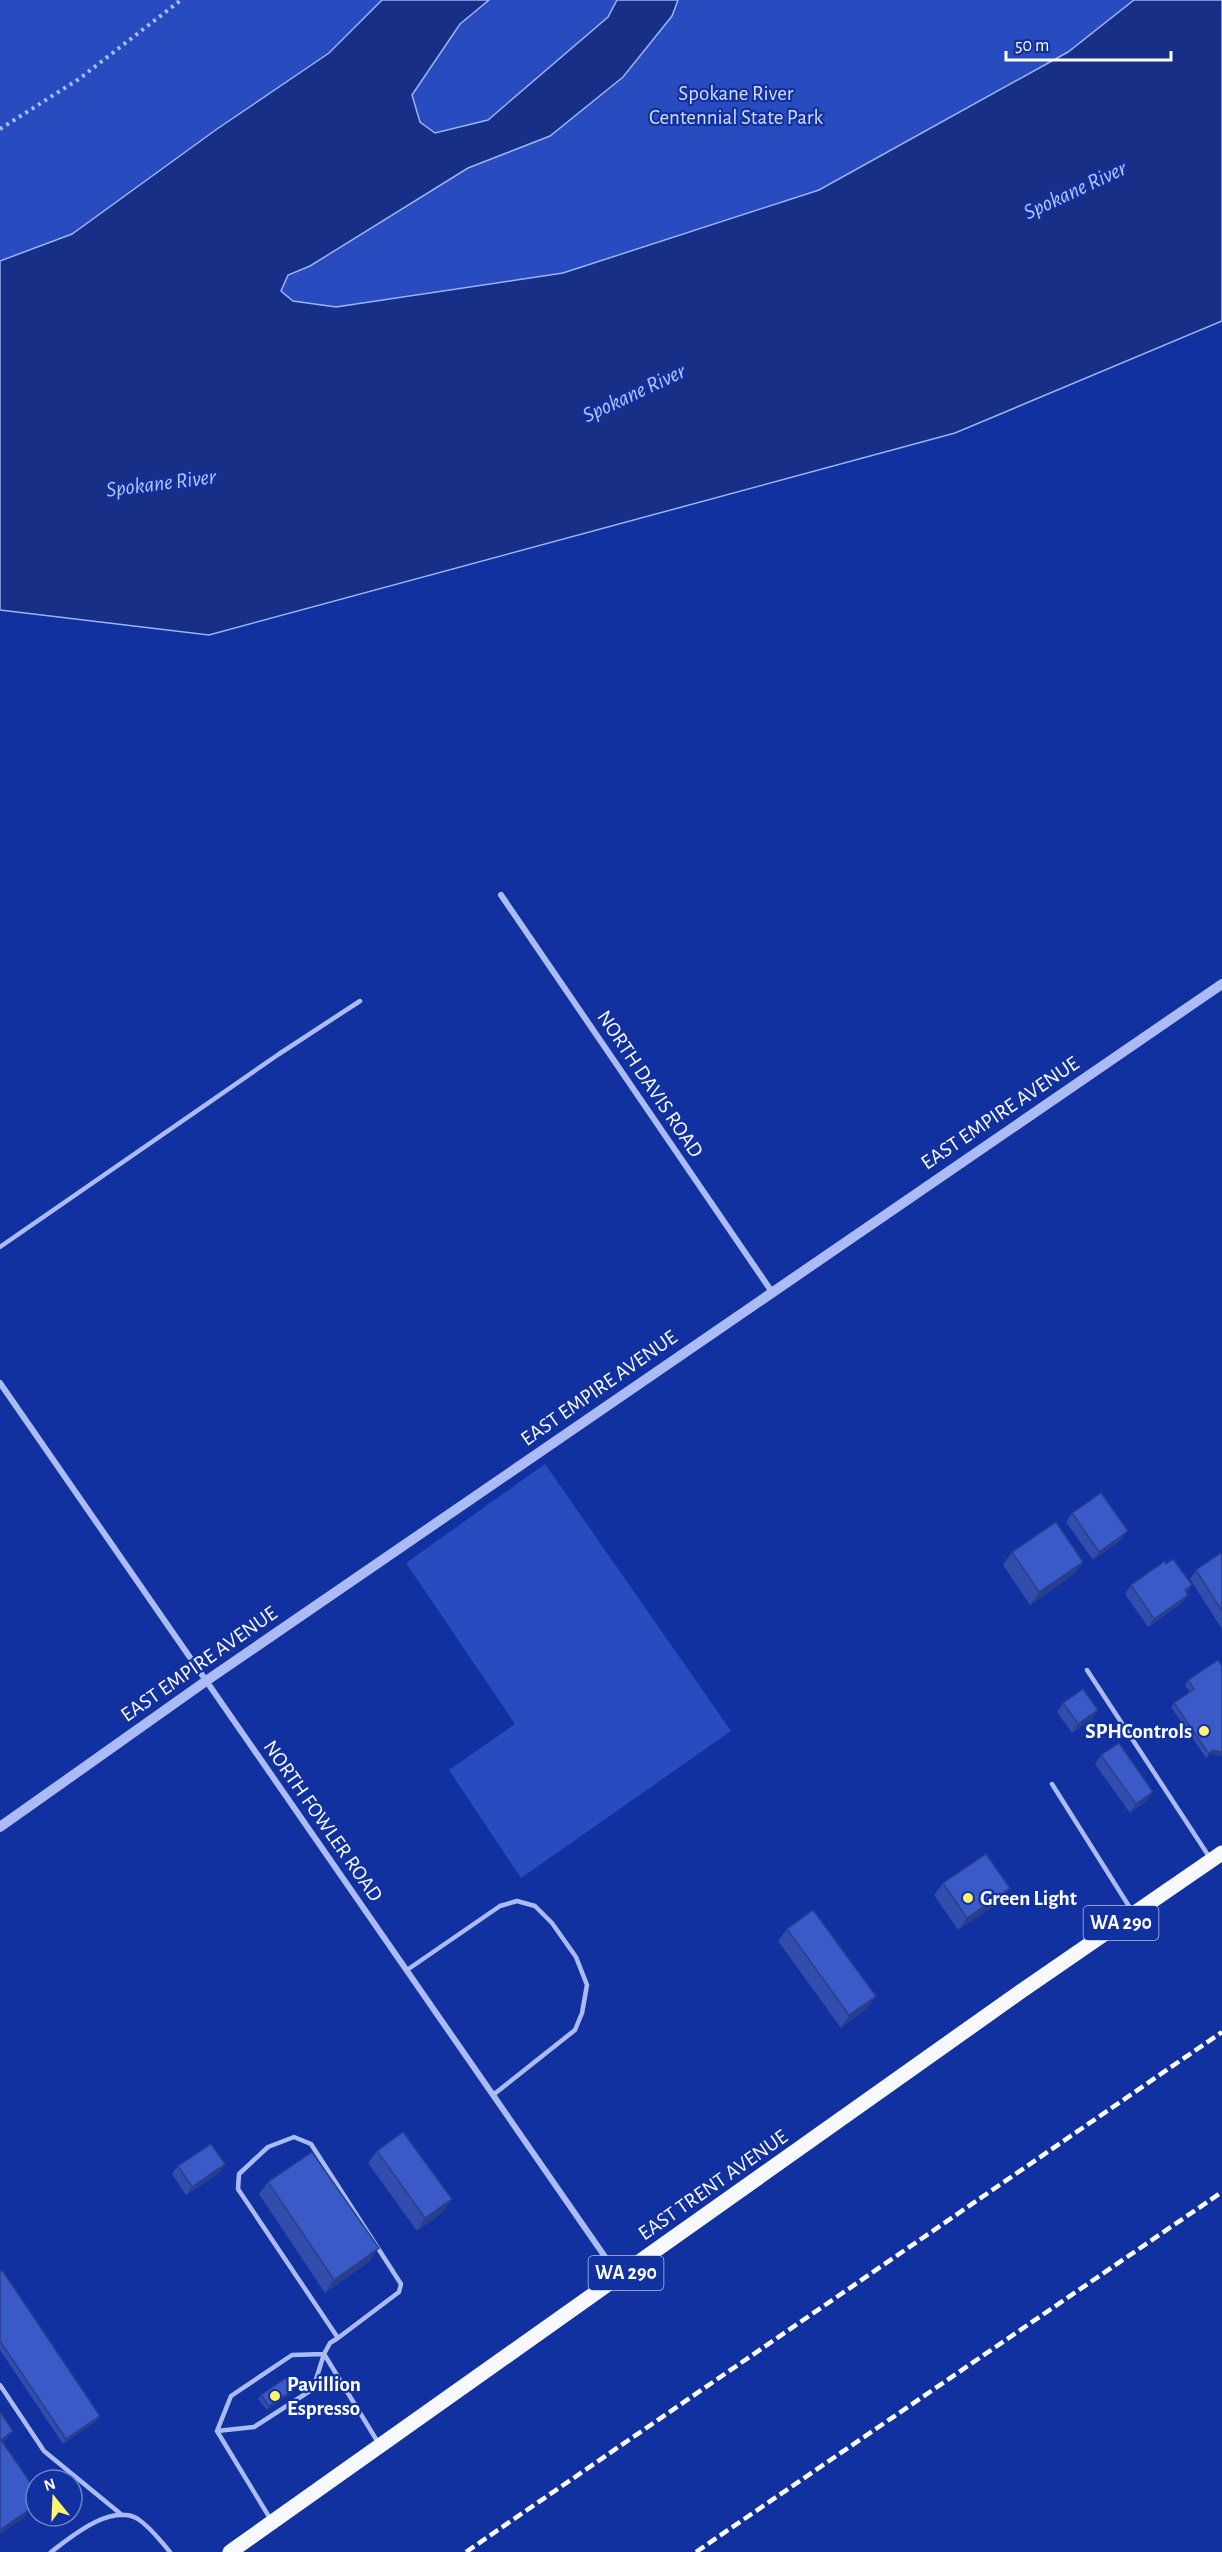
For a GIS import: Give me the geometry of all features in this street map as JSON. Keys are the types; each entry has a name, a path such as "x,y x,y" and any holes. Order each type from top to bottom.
{"main road":[{"name":"EAST TRENT AVENUE","path":"230,2552 1020,1992 1217,1857"}],"street":[{"name":"NORTH DAVIS ROAD","path":"501,895 772,1292"},
{"name":"EAST EMPIRE AVENUE","path":"0,1827 206,1682 1222,984"},
{"name":"NORTH FOWLER ROAD","path":"0,1383 619,2277"}],"lane":[{"path":"0,1247 279,1054 360,1001"},
{"path":"1088,1670 1217,1857"},
{"path":"1052,1784 1134,1914"},
{"path":"407,1971 500,1906 517,1901 535,1906 552,1923 576,1958 587,1985 582,2013 575,2030 493,2095"},
{"path":"216,2432 254,2427 313,2389 324,2354 330,2343 338,2338 399,2292 401,2284 311,2144 294,2137 268,2147 239,2174 238,2189 338,2338"},
{"path":"324,2354 381,2446"},
{"path":"216,2432 231,2396 292,2355 324,2354"},
{"path":"0,2385 44,2451 122,2515"},
{"path":"216,2432 273,2522"},
{"path":"51,2552 92,2523 122,2515 137,2518 158,2537 170,2552"}],"path":[{"path":"0,129 79,79 181,0"}],"green space":[{"path":"0,0 382,0 329,53 217,129 72,234 0,261"},
{"path":"489,0 617,0 608,17 488,120 435,133 420,122 412,95 460,24"},
{"name":"Spokane River Centennial State Park","path":"678,0 1134,0 1068,52 819,190 563,273 336,307 293,301 280,292 288,275 310,266 468,168 550,136 672,16"},
{"path":"545,1464 731,1731 521,1878 449,1770 515,1724 406,1563"}],"water":[{"name":"Spokane River","path":"382,0 489,0 460,24 412,95 420,122 435,133 488,120 608,17 617,0 678,0 672,16 623,77 550,136 468,168 310,266 288,275 281,291 293,301 336,307 563,273 819,190 1068,52 1134,0 1222,0 1222,321 955,433 209,635 0,610 0,261 72,234 217,129 329,53"}],"building":[{"path":"1101,1493 1128,1531 1099,1552 1072,1513"},
{"path":"1056,1522 1083,1562 1039,1592 1012,1552"},
{"path":"1222,1554 1222,1611 1196,1570"},
{"path":"1173,1559 1192,1585 1185,1590 1188,1595 1154,1619 1131,1585 1165,1561 1166,1564"},
{"name":"SPHControls","path":"1218,1660 1222,1666 1222,1752 1213,1750 1209,1754 1174,1703 1194,1689 1188,1680"},
{"path":"1083,1689 1098,1710 1078,1724 1063,1703"},
{"path":"1119,1743 1153,1792 1136,1804 1101,1755"},
{"name":"Green Light","path":"986,1854 1010,1888 967,1918 943,1883"},
{"path":"813,1910 876,1996 849,2015 787,1929"},
{"path":"403,2132 452,2199 425,2218 377,2151"},
{"path":"211,2144 225,2164 192,2187 178,2166"},
{"path":"312,2152 379,2248 334,2280 268,2182"},
{"path":"2,2270 100,2416 66,2439 0,2341 0,2272"},
{"name":"Pavillion Espresso","path":"286,2378 294,2389 269,2406 261,2395"},
{"path":"0,2412 13,2431 1,2440 24,2473 24,2513 0,2530"}],"railway":[{"path":"466,2552 1222,2032"},
{"path":"696,2552 1222,2192"}],"place":[{"name":"SPHControls","path":"1204,1731"},
{"name":"Green Light","path":"968,1898"},
{"name":"Pavillion Espresso","path":"275,2396"}]}
